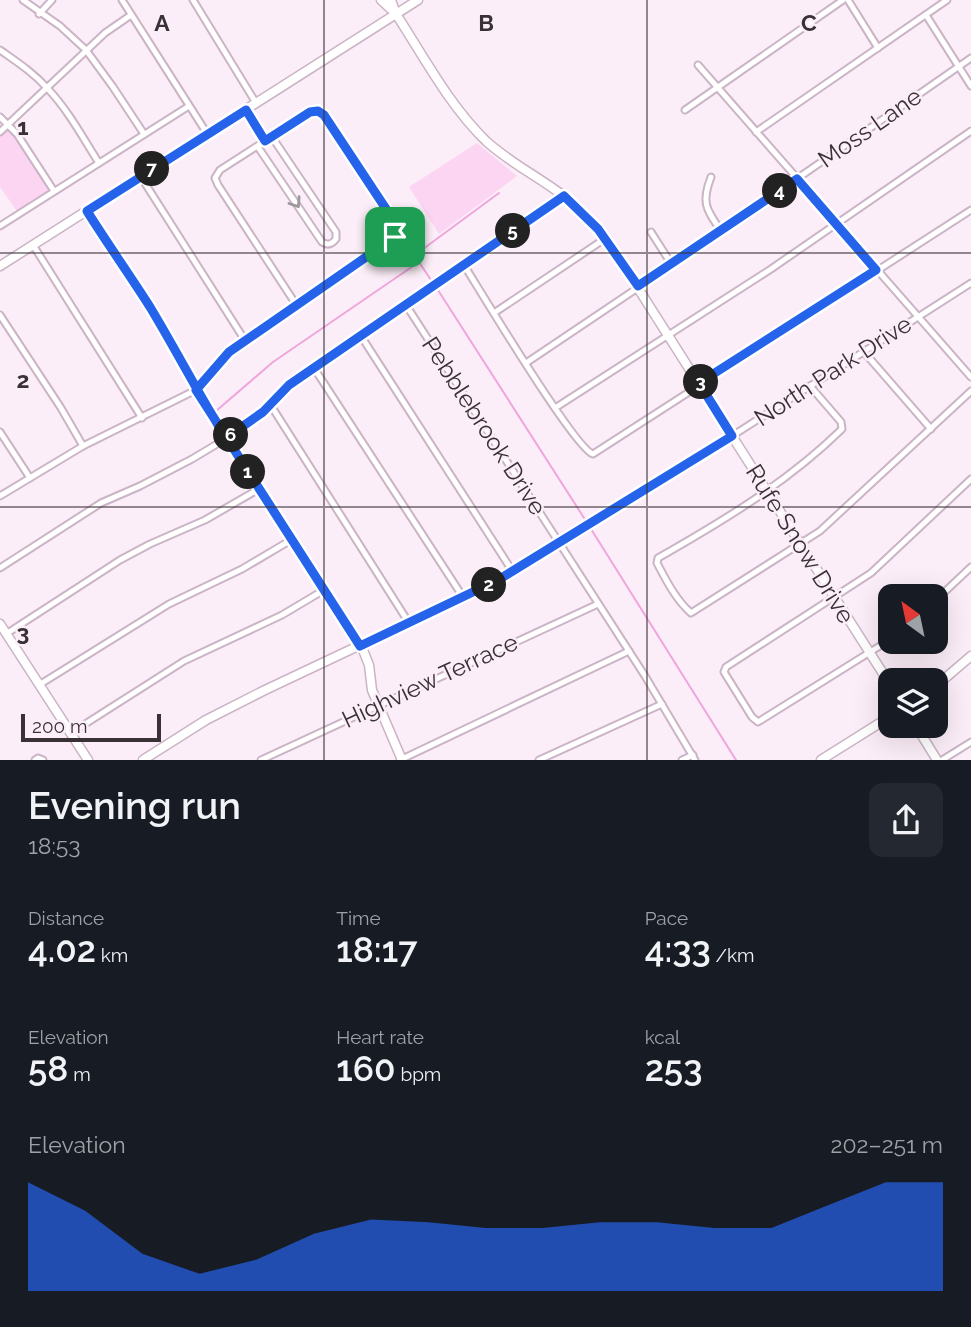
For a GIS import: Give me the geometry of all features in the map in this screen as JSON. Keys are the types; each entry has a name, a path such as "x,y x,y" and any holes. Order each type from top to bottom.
{"street":[{"path":"23,0 60,26 86,50 144,134"},
{"path":"39,13 52,0"},
{"path":"122,0 208,135"},
{"path":"193,0 256,103"},
{"name":"Rufe Snow Drive","path":"381,0 396,14"},
{"name":"Rufe Snow Drive","path":"391,0 396,14 453,102 477,131 499,152 564,196 589,218 606,238 879,668"},
{"path":"0,266 418,0"},
{"path":"685,110 845,0 878,48"},
{"path":"756,132 947,0"},
{"path":"0,132 104,33 131,15"},
{"path":"926,15 971,86"},
{"path":"0,50 46,86 99,163"},
{"name":"Moss Lane","path":"526,363 971,58"},
{"path":"698,65 971,377"},
{"path":"0,226 189,106"},
{"path":"246,110 265,141"},
{"path":"0,496 83,446 196,390 223,358 390,242 398,232 396,224 324,115 318,111 310,112 220,170 215,178 297,306"},
{"path":"0,117 17,134 54,191"},
{"path":"555,408 836,225 971,131"},
{"path":"258,146 322,242 333,242 337,236 336,232 272,137"},
{"path":"141,177 246,341"},
{"path":"711,177 705,194 706,206 721,231"},
{"path":"0,568 101,503 192,459 242,429 289,385 564,196"},
{"path":"464,265 555,408 583,449 593,454 699,383 971,210"},
{"path":"87,211 149,306 226,438 366,656 372,690 401,760 629,651"},
{"path":"652,232 672,265"},
{"path":"494,313 606,238"},
{"path":"33,245 142,418"},
{"name":"North Park Drive","path":"143,760 206,720 513,572 971,284"},
{"name":"Pebblebrook Drive","path":"406,305 629,651 694,758"},
{"path":"0,315 83,446"},
{"path":"361,336 513,572"},
{"path":"864,352 931,429"},
{"path":"314,368 463,597"},
{"path":"810,386 841,422 842,429 789,475 712,527 658,558 657,563 667,583 688,611 694,612 801,544 840,515 971,391"},
{"path":"270,404 409,624"},
{"path":"0,432 30,478"},
{"path":"878,647 758,722 754,721 724,670 871,573 971,479"},
{"path":"6,634 120,561 150,544 205,520 259,489"},
{"path":"39,685 169,604 242,569 291,540"},
{"path":"948,589 971,567"},
{"path":"71,733 184,661 282,615 324,590"},
{"name":"Highview Terrace","path":"261,760 598,604"},
{"path":"0,624 88,760"},
{"path":"948,676 971,656"},
{"path":"539,760 662,704"},
{"path":"821,760 878,724"},
{"path":"924,738 940,760 971,742"},
{"path":"682,760 694,758"}],"shaded area":[{"path":"8,130 48,189 48,192 17,211 0,187 0,136"},
{"path":"477,143 517,176 439,234 409,187"}],"waterway":[{"path":"433,283 417,259 419,252 499,193"},
{"path":"216,411 273,362 419,262"},
{"path":"436,287 586,521"},
{"path":"591,529 736,760"}],"route":[{"path":"395,237 229,352 196,390 226,438 360,646 498,580 732,436 699,383 876,270 797,179 638,286 589,218 564,196 289,385 263,412 226,438 196,390 183,362 149,306 87,211 246,110 265,141 310,112 320,111 396,224 398,232 395,237"}]}
